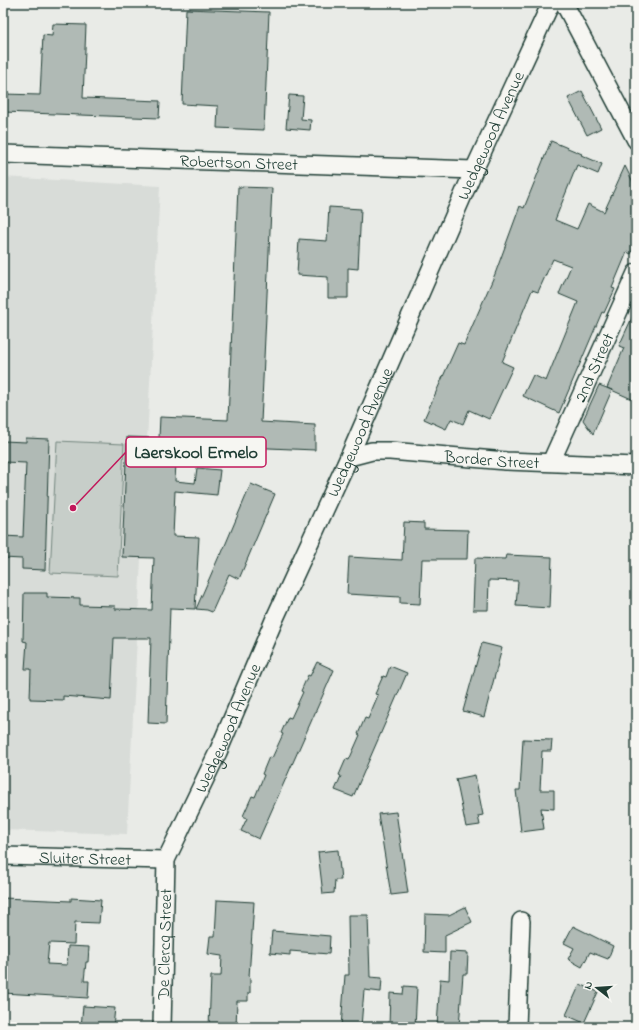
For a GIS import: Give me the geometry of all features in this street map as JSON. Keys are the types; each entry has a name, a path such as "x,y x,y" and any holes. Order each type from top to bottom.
{"street":[{"name":"Wedgewood Avenue","path":"166,860 218,752 275,618 348,457 474,170 551,3"},
{"path":"564,3 636,140"},
{"name":"Robertson Street","path":"3,154 474,170"},
{"name":"2nd Street","path":"551,462 636,274"},
{"name":"Border Street","path":"348,457 372,451 506,461 636,466"},
{"name":"Sluiter Street","path":"3,856 166,860"},
{"name":"De Clercq Street","path":"162,1027 166,860"},
{"path":"517,1027 521,921"}],"shaded area":[{"path":"3,177 160,186 127,834 3,830"},
{"path":"57,441 124,444 118,576 50,573"}],"building":[{"path":"186,9 269,12 264,130 217,128 218,106 182,104"},
{"path":"53,24 86,25 83,98 160,101 159,118 3,112 3,94 40,95 43,35 52,36"},
{"path":"582,91 601,128 587,135 568,98"},
{"path":"289,95 303,96 301,119 311,120 310,130 286,128"},
{"path":"551,141 602,164 598,174 577,165 555,220 577,229 588,204 604,212 625,166 636,188 636,243 631,254 627,252 612,288 615,289 604,313 602,312 559,413 523,396 533,375 546,381 578,302 559,294 571,266 553,259 538,292 532,290 502,362 513,367 489,419 469,410 463,424 451,419 446,429 424,419 458,343 464,345 495,274 520,206 524,208"},
{"path":"238,187 272,188 261,422 315,425 315,450 177,444 175,481 195,483 197,468 220,470 217,495 175,491 173,536 199,537 195,609 170,608 166,724 148,723 151,638 114,638 111,700 63,696 63,700 30,699 31,669 25,669 27,642 23,641 24,593 47,593 47,597 80,598 80,605 115,606 115,609 152,610 154,558 122,557 127,437 159,438 160,417 228,420"},
{"path":"329,207 361,209 358,269 348,268 348,298 328,298 328,277 297,275 299,239 327,241"},
{"path":"636,309 636,401 607,388 624,348 619,346"},
{"path":"599,385 612,390 593,434 583,420"},
{"path":"26,438 49,439 45,570 22,569 22,559 3,558 3,536 23,537 26,463 3,462 3,441 26,442"},
{"path":"251,484 275,494 239,579 229,574 212,612 196,609 220,554 221,555"},
{"path":"404,522 424,523 424,529 468,530 467,559 422,559 420,604 400,603 400,597 347,594 349,557 402,560"},
{"path":"506,555 552,557 550,608 516,606 518,581 489,580 488,610 473,610 475,558 505,559"},
{"path":"482,643 502,648 484,717 463,711"},
{"path":"317,662 334,670 259,839 241,831 247,818 243,816 252,796 255,797 264,775 262,774 269,757 272,758 283,734 281,733 288,717 291,718 303,692 301,691 308,675 310,676"},
{"path":"390,666 407,673 353,797 335,790 341,776 339,775 346,759 349,760 360,735 358,734 365,718 368,719 378,695 375,694 383,676 386,677"},
{"path":"523,739 552,740 551,751 542,751 540,790 554,790 554,809 541,808 544,829 521,832 516,790 520,790"},
{"path":"475,775 483,815 478,816 480,825 466,827 456,779"},
{"path":"396,812 408,893 391,895 378,814"},
{"path":"338,850 341,880 335,880 334,893 323,894 318,852"},
{"path":"3,898 71,901 71,898 101,900 99,923 75,922 74,944 49,943 47,964 67,965 68,946 89,947 84,981 89,981 88,998 3,993"},
{"path":"217,900 254,902 249,977 250,993 248,993 248,1001 237,1001 236,1027 209,1027 211,976 221,976 222,956 208,954 210,936 215,936"},
{"path":"465,907 472,922 445,935 445,953 424,952 425,914 449,915"},
{"path":"348,915 368,915 370,977 382,978 381,992 364,990 361,1027 341,1027 345,975 349,975"},
{"path":"573,926 613,946 608,959 590,952 582,967 568,959 574,948 564,943"},
{"path":"272,931 330,936 329,954 290,951 290,955 270,953"},
{"path":"450,952 468,953 467,974 463,974 459,1027 437,1027 440,979 449,980"},
{"path":"580,984 598,992 584,1023 566,1015"},
{"path":"404,986 417,987 415,1027 389,1027 390,993 403,994"},
{"path":"83,1006 115,1008 113,1027 81,1027"}],"place":[{"name":"Laerskool Ermelo","path":"73,508"}]}
